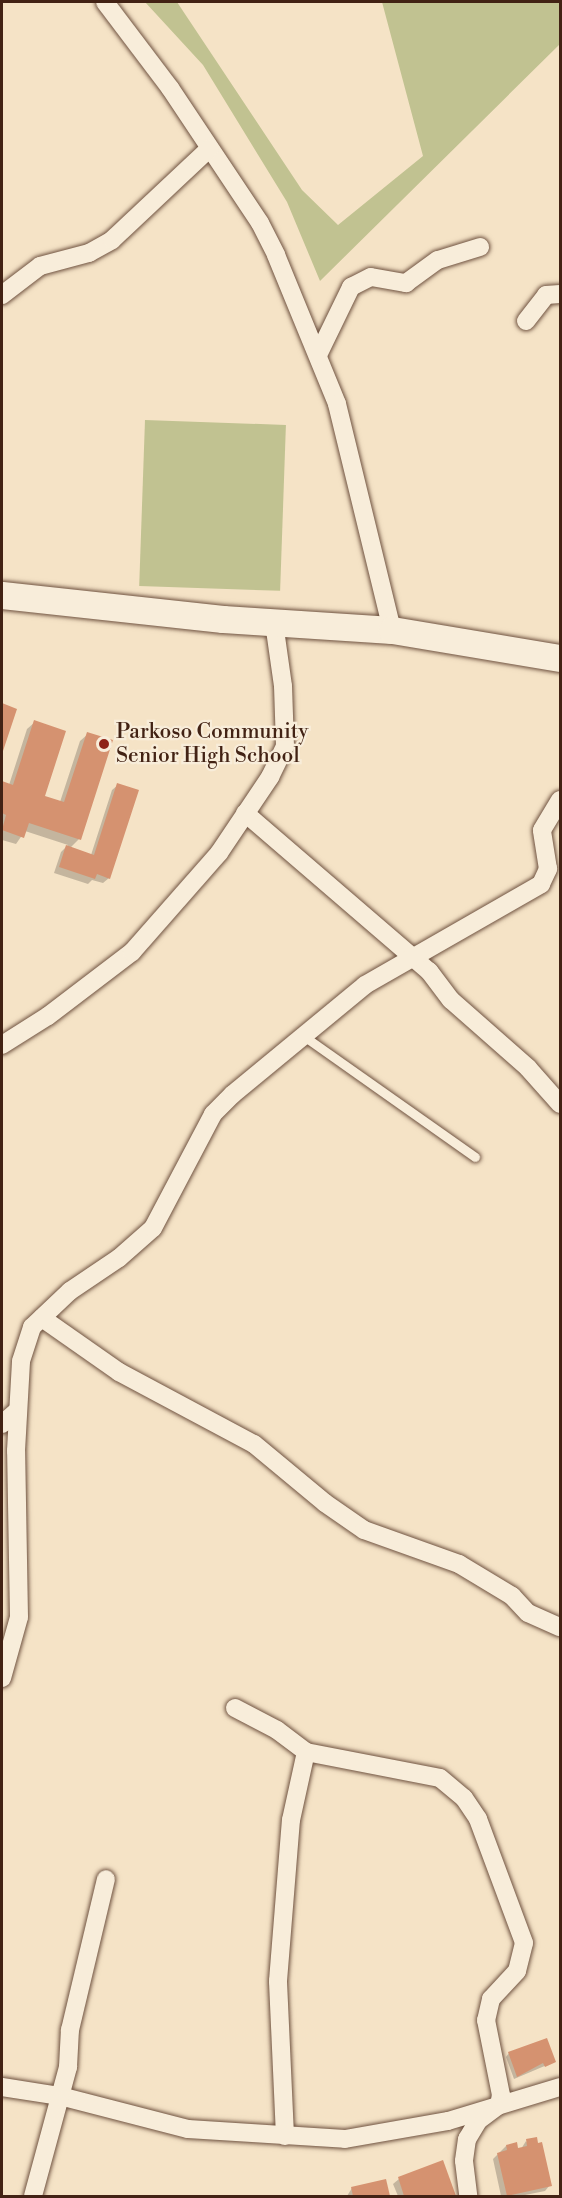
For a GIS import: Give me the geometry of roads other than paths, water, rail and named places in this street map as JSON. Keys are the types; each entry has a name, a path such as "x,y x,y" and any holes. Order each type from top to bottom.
{"street":[{"path":"105,2 260,224 318,355 336,404 392,630"},
{"path":"2,296 40,266 89,253 112,240 209,149"},
{"path":"318,355 345,294 356,283 371,277 406,283 438,260 480,247"},
{"path":"526,321 546,295 561,294"},
{"path":"2,595 274,623 392,630 561,658"},
{"path":"2,1045 48,1016 132,952 219,853 245,813 285,746 283,686 274,623"},
{"path":"2,1678 20,1617 15,1506 18,1410 21,1361 32,1327 70,1291 119,1258 153,1228 213,1114 351,996 412,956 541,884 548,869 542,830 561,800"},
{"path":"245,813 412,956 451,1000 528,1068 561,1104"},
{"path":"42,1318 119,1372 254,1444 325,1503 364,1530 459,1564 512,1596 528,1613 561,1627"},
{"path":"2,1424 18,1410"},
{"path":"235,1708 277,1730 306,1752 440,1778 464,1798 478,1819 524,1943 517,1971 491,1999 486,2020 500,2082 499,2105"},
{"path":"285,2136 278,1981 291,1820 306,1752"},
{"path":"33,2196 68,2067 70,2030 106,1879"},
{"path":"2,2087 60,2096 188,2129 345,2139 448,2121 561,2086"},
{"path":"468,2196 464,2161 467,2139 478,2121 499,2105"}],"lane":[{"path":"305,1037 475,1158"}],"place":[{"name":"Parkoso Community Senior High School","path":"104,744"}]}
